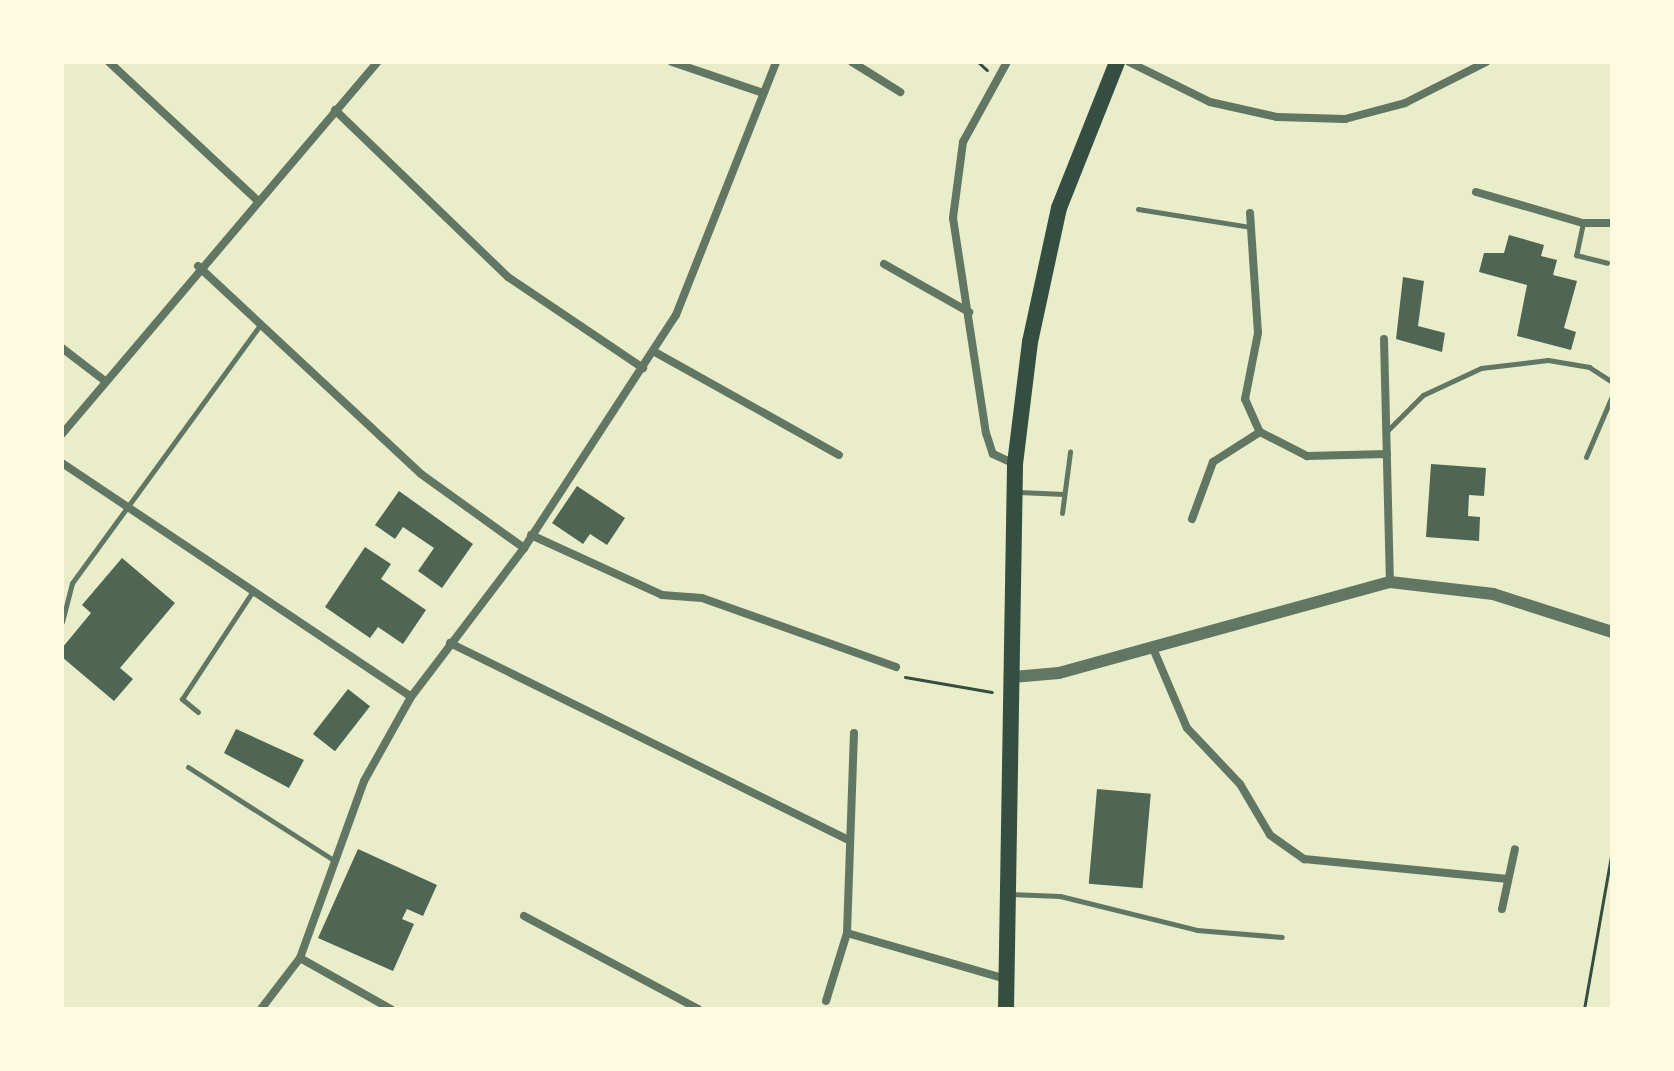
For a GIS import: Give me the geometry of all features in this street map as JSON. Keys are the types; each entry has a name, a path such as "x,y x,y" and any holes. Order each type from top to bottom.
{"main road":[{"path":"1006,1009 1015,464 1030,342 1059,208 1117,62"}],"street":[{"path":"109,62 257,200"},
{"path":"62,434 198,266 377,62"},
{"path":"672,62 763,93"},
{"path":"261,1009 300,958 364,781 411,697 524,548 676,315 776,62"},
{"path":"852,62 900,92"},
{"path":"1007,62 963,142 953,218 986,433 993,454 1015,464"},
{"path":"1129,62 1210,102 1277,117 1345,119 1405,103 1486,62"},
{"path":"335,110 508,277 643,368"},
{"path":"1476,192 1583,223 1612,223"},
{"path":"1250,213 1258,333 1245,399 1260,432 1307,456 1387,454"},
{"path":"884,264 969,312"},
{"path":"198,266 421,474 524,548"},
{"path":"1384,339 1390,582"},
{"path":"62,348 105,381"},
{"path":"653,351 839,455"},
{"path":"1192,519 1213,462 1260,432"},
{"path":"62,463 411,697"},
{"path":"531,535 662,595 702,598 896,667"},
{"path":"1012,677 1059,673 1390,582 1493,594 1612,632"},
{"path":"450,643 850,841"},
{"path":"1152,646 1187,728 1240,784 1270,835 1304,859 1508,879"},
{"path":"826,1001 847,933 854,733"},
{"path":"1502,909 1515,849"},
{"path":"524,916 698,1009"},
{"path":"847,933 1006,979"},
{"path":"300,958 391,1009"}],"lane":[{"path":"1138,209 1251,227"},
{"path":"1583,223 1576,255 1607,263"},
{"path":"62,622 72,583 261,324"},
{"path":"1385,433 1423,395 1481,368 1548,360 1589,367 1612,382"},
{"path":"1586,457 1612,396"},
{"path":"1062,513 1070,452"},
{"path":"1014,491 1064,494"},
{"path":"198,712 182,699 253,591"},
{"path":"188,767 335,861"},
{"path":"1006,894 1060,896 1155,923 1282,937"}],"path":[{"path":"896,667 904,677 1012,695"},
{"path":"1584,1009 1612,851"}],"building":[{"path":"1509,235 1544,245 1541,256 1557,260 1553,275 1577,281 1564,328 1576,332 1571,350 1517,336 1527,285 1479,272 1484,253 1504,253"},
{"path":"1403,277 1424,281 1418,326 1445,333 1442,352 1396,339"},
{"path":"1431,464 1486,468 1484,496 1469,495 1468,516 1480,517 1479,541 1426,537"},
{"path":"577,486 625,518 607,545 590,534 583,544 552,523"},
{"path":"399,491 473,544 442,588 418,571 434,548 403,527 395,539 375,525"},
{"path":"365,547 391,564 381,579 426,610 403,644 378,627 370,638 325,607"},
{"path":"122,558 175,603 120,668 133,679 114,701 62,657 62,648 91,613 82,605"},
{"path":"348,689 370,706 335,751 313,734"},
{"path":"236,729 304,760 289,788 224,753"},
{"path":"1097,789 1151,794 1143,888 1089,884"},
{"path":"358,849 437,885 423,916 407,909 402,919 414,924 393,971 318,938"}]}
